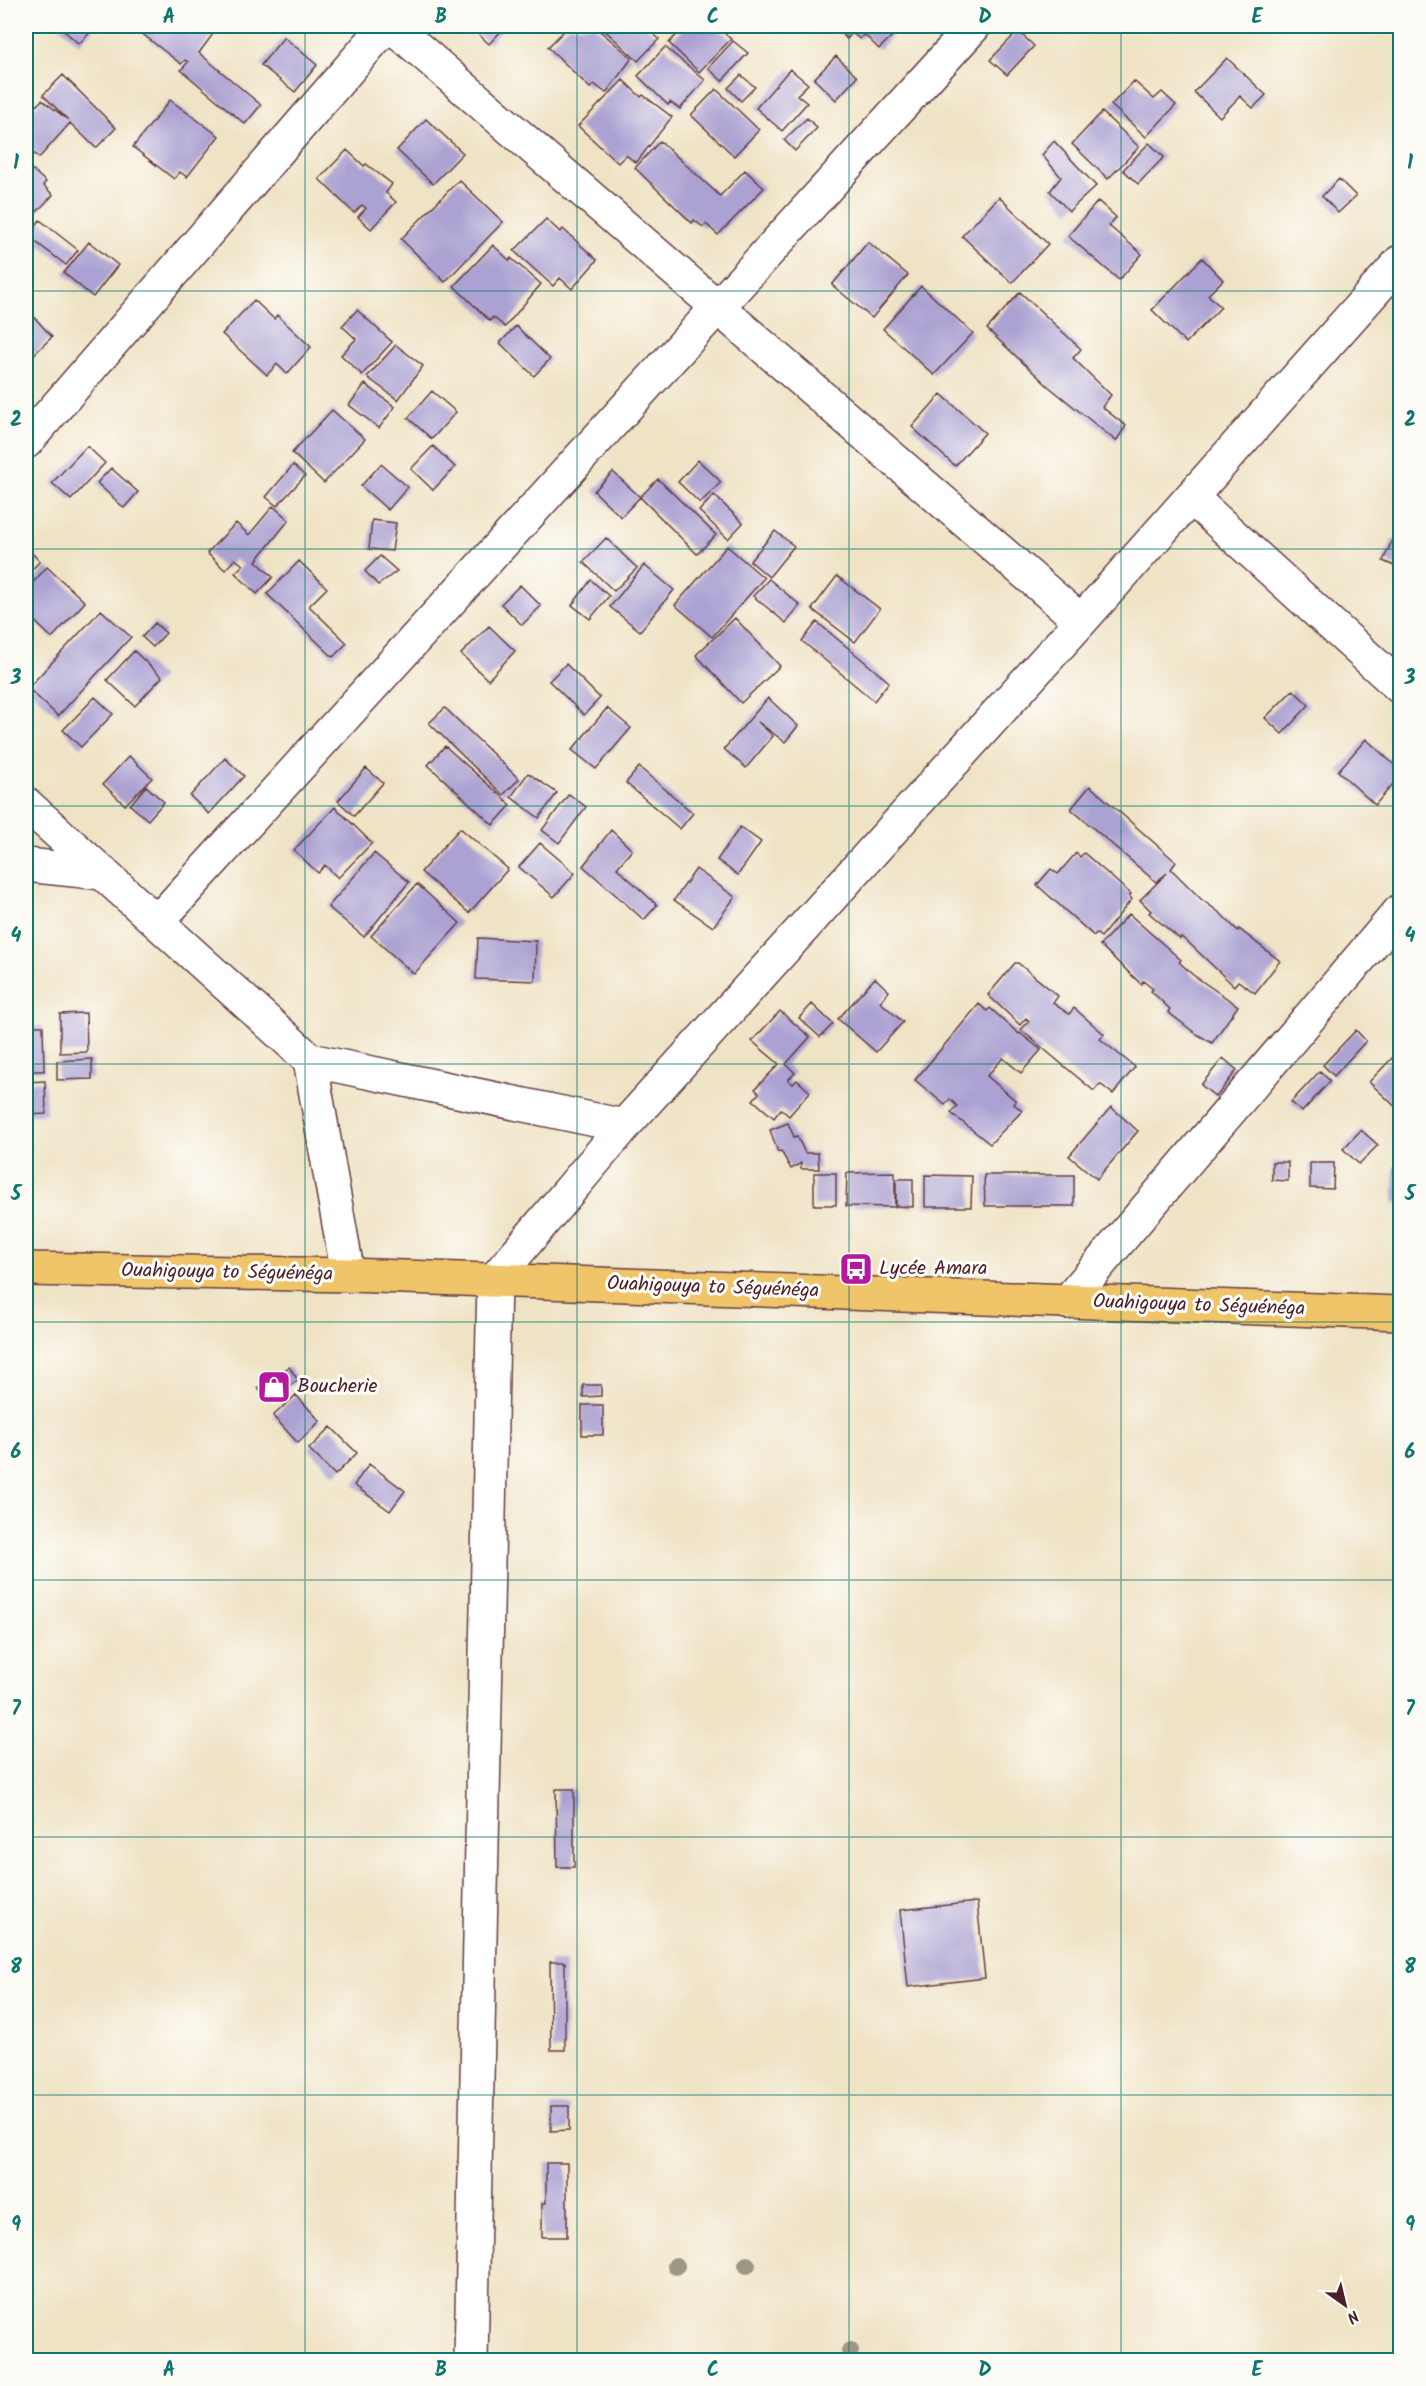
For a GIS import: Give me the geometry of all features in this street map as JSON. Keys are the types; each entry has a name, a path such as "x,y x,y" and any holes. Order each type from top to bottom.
{"main road":[{"name":"Ouahigouya to Séguénéga","path":"26,1269 348,1275 1401,1313"}],"street":[{"path":"26,442 386,26"},
{"path":"392,26 1081,621"},
{"path":"157,922 974,26"},
{"path":"471,2361 494,1280 624,1126 1081,621 1401,262"},
{"path":"1191,497 1401,687"},
{"path":"26,804 310,1059 624,1126"},
{"path":"26,865 103,873"},
{"path":"1067,1302 1401,911"},
{"path":"310,1059 348,1275"}],"building":[{"path":"59,26 96,26 79,44"},
{"path":"139,26 202,26 213,34 199,53 261,105 245,124 181,70 188,62 185,60 181,64 136,29"},
{"path":"478,26 506,26 489,44 474,30"},
{"path":"569,26 594,26 632,58 606,93 594,84 590,88 548,47"},
{"path":"600,26 645,26 659,39 638,61"},
{"path":"685,26 716,26 731,39 699,72 669,43"},
{"path":"833,26 882,26 892,36 879,49 864,34 860,39 852,33 847,39"},
{"path":"1018,31 1034,46 1007,75 990,60"},
{"path":"284,37 317,65 295,92 261,65"},
{"path":"733,41 748,53 722,81 708,68"},
{"path":"665,47 705,80 680,109 670,102 668,105 638,76"},
{"path":"836,56 857,77 836,100 814,79"},
{"path":"1227,58 1266,95 1253,108 1240,96 1220,117 1194,92"},
{"path":"790,69 808,84 797,95 807,103 782,131 756,108"},
{"path":"63,75 116,128 96,148 70,123 39,158 31,151 28,155 26,152 26,116 42,100 68,120 43,95"},
{"path":"741,75 755,87 741,101 728,88"},
{"path":"623,80 641,97 643,95 672,117 636,163 626,155 618,163 578,126"},
{"path":"1134,81 1154,99 1162,92 1176,105 1146,137 1111,105"},
{"path":"716,89 759,130 734,156 691,115"},
{"path":"170,100 219,136 187,177 180,172 174,179 133,147"},
{"path":"1102,112 1139,147 1108,179 1072,144"},
{"path":"807,118 817,128 795,151 784,140"},
{"path":"426,119 463,153 433,184 397,150"},
{"path":"660,141 720,196 745,170 764,188 718,235 706,224 703,227 694,220 692,223 635,168"},
{"path":"1054,141 1096,186 1069,211 1050,191 1061,177 1042,155"},
{"path":"1149,143 1164,157 1138,184 1123,170"},
{"path":"347,150 364,166 366,164 392,184 386,193 396,202 371,229 358,217 366,208 362,205 354,213 319,179"},
{"path":"26,164 46,182 43,185 53,195 26,223"},
{"path":"1339,179 1356,196 1338,213 1322,196"},
{"path":"459,180 503,222 445,282 401,239"},
{"path":"999,197 1048,244 1012,283 962,236"},
{"path":"1098,201 1116,217 1109,226 1142,254 1119,280 1068,236"},
{"path":"546,219 560,232 563,229 597,260 572,289 560,278 553,286 514,251"},
{"path":"40,220 78,250 66,265 28,236"},
{"path":"89,242 118,265 93,297 64,273"},
{"path":"868,242 908,275 872,318 832,285"},
{"path":"493,245 541,284 505,327 493,317 490,321 454,286"},
{"path":"1202,258 1223,280 1208,295 1221,307 1186,343 1152,310"},
{"path":"921,286 973,333 934,375 883,329"},
{"path":"1020,292 1081,349 1073,358 1111,395 1102,407 1126,426 1116,441 1048,386 987,329"},
{"path":"254,300 274,319 277,315 311,347 287,374 277,364 267,375 222,334"},
{"path":"27,309 52,337 26,362 26,311"},
{"path":"357,310 392,342 362,375 341,355 356,339 342,326"},
{"path":"516,326 550,359 534,376 500,343"},
{"path":"396,345 423,366 398,400 367,377"},
{"path":"365,384 395,407 379,428 349,405"},
{"path":"432,391 456,412 432,439 408,418"},
{"path":"941,394 985,433 955,466 912,427"},
{"path":"332,410 365,439 324,483 292,453"},
{"path":"87,446 105,463 71,500 52,483"},
{"path":"433,446 455,467 433,490 411,469"},
{"path":"698,460 721,482 700,503 678,482"},
{"path":"381,464 408,487 388,510 361,486"},
{"path":"293,465 305,476 277,506 266,497"},
{"path":"111,468 138,492 124,508 97,483"},
{"path":"613,472 640,497 621,517 594,491"},
{"path":"658,479 716,535 697,554 640,497"},
{"path":"714,495 743,523 728,539 699,511"},
{"path":"273,506 289,520 256,561 273,577 257,594 235,573 243,565 235,559 225,570 207,553 236,523 249,535"},
{"path":"372,520 396,523 392,551 369,549"},
{"path":"775,531 794,546 769,577 750,561"},
{"path":"606,538 637,568 614,591 583,562"},
{"path":"1393,539 1400,542 1399,568 1383,561"},
{"path":"727,546 764,578 712,637 675,605"},
{"path":"26,548 40,561 26,576"},
{"path":"380,556 397,571 378,585 365,571"},
{"path":"299,561 327,588 309,606 347,643 333,657 267,594"},
{"path":"644,565 674,590 640,631 610,607"},
{"path":"47,567 85,602 52,638 26,613 26,590"},
{"path":"837,576 880,609 855,642 812,609"},
{"path":"769,579 800,605 786,623 753,596"},
{"path":"591,580 609,596 590,619 572,605"},
{"path":"520,585 541,606 522,625 501,604"},
{"path":"101,610 131,637 58,716 28,688"},
{"path":"735,618 780,666 741,703 696,655"},
{"path":"817,622 889,682 874,701 802,641"},
{"path":"155,623 166,633 153,647 142,637"},
{"path":"489,626 515,651 488,680 461,654"},
{"path":"134,651 162,677 135,706 107,680"},
{"path":"566,664 600,698 584,715 549,681"},
{"path":"1293,690 1309,705 1282,734 1265,718"},
{"path":"95,697 113,714 81,747 63,730"},
{"path":"768,698 798,726 785,742 758,722 773,736 746,768 724,749"},
{"path":"445,708 519,779 503,795 429,723"},
{"path":"607,708 631,728 596,769 572,750"},
{"path":"1366,739 1400,770 1400,776 1375,805 1338,771"},
{"path":"445,746 511,805 493,825 428,765"},
{"path":"129,756 152,778 125,805 103,784"},
{"path":"225,758 244,776 209,814 190,796"},
{"path":"639,767 693,813 680,829 626,783"},
{"path":"366,768 383,783 354,816 338,801"},
{"path":"528,773 557,793 539,818 511,797"},
{"path":"146,786 164,802 148,820 130,805"},
{"path":"1090,786 1176,862 1171,869 1201,899 1220,913 1238,931 1239,929 1280,961 1255,993 1238,981 1234,986 1190,944 1181,937 1180,939 1149,913 1151,911 1140,900 1167,873 1156,882 1071,809"},
{"path":"569,794 586,807 559,843 542,830"},
{"path":"335,807 372,843 338,878 325,865 318,873 294,850"},
{"path":"740,827 761,842 738,875 717,860"},
{"path":"460,828 508,869 469,913 421,872"},
{"path":"611,830 632,850 617,868 657,905 644,920 583,866"},
{"path":"540,843 575,873 554,897 519,867"},
{"path":"374,853 409,882 364,937 328,907"},
{"path":"1076,853 1080,857 1084,853 1131,894 1129,896 1132,899 1101,937 1096,933 1094,936 1037,885 1051,869 1058,874"},
{"path":"696,869 735,897 713,927 674,900"},
{"path":"417,884 460,923 414,974 371,936"},
{"path":"1129,914 1181,960 1179,962 1193,975 1238,1006 1212,1043 1168,1012 1170,1009 1151,991 1153,989 1143,981 1141,984 1100,945"},
{"path":"478,938 536,941 535,981 476,979"},
{"path":"1015,963 1018,963 1058,996 1053,1003 1069,1014 1074,1008 1104,1034 1100,1039 1135,1067 1113,1094 1100,1084 1094,1091 1021,1030 1029,1021 1026,1018 1020,1025 988,995"},
{"path":"875,978 889,991 880,1002 903,1022 876,1052 838,1019"},
{"path":"812,1004 833,1024 820,1037 799,1018"},
{"path":"979,1004 987,1011 990,1008 1041,1050 1021,1073 1003,1058 987,1076 1016,1101 1014,1104 1022,1111 990,1144 951,1113 957,1106 950,1099 945,1105 915,1080"},
{"path":"780,1011 810,1037 786,1064 795,1073 788,1080 793,1084 797,1080 810,1092 789,1116 781,1109 774,1118 753,1100 759,1093 755,1089 779,1064 752,1041"},
{"path":"86,1013 87,1052 60,1053 60,1014"},
{"path":"26,1026 43,1026 44,1071 26,1071"},
{"path":"1356,1030 1366,1041 1334,1076 1323,1065"},
{"path":"1397,1053 1400,1056 1400,1111 1369,1082"},
{"path":"1223,1058 1237,1070 1216,1097 1201,1085"},
{"path":"92,1059 92,1079 57,1080 57,1061"},
{"path":"1320,1071 1330,1081 1302,1112 1291,1102"},
{"path":"45,1081 46,1114 26,1115 26,1082"},
{"path":"1111,1107 1138,1131 1097,1179 1069,1156"},
{"path":"788,1123 805,1153 818,1153 819,1169 801,1169 801,1163 791,1169 781,1151 778,1152 770,1130"},
{"path":"1361,1130 1378,1145 1359,1164 1343,1149"},
{"path":"1272,1162 1288,1162 1288,1181 1272,1180"},
{"path":"1310,1163 1334,1163 1333,1189 1310,1188"},
{"path":"1394,1168 1400,1168 1400,1203 1394,1203"},
{"path":"895,1172 895,1207 846,1206 847,1173"},
{"path":"814,1173 836,1173 836,1205 814,1205"},
{"path":"925,1175 972,1176 971,1207 925,1207"},
{"path":"984,1175 1074,1175 1074,1206 985,1206"},
{"path":"896,1179 913,1179 913,1207 896,1206"},
{"path":"289,1367 298,1380 267,1401 258,1388"},
{"path":"583,1385 601,1385 601,1396 583,1397"},
{"path":"296,1395 320,1421 298,1443 273,1416"},
{"path":"582,1405 603,1405 603,1435 582,1435"},
{"path":"331,1427 357,1453 335,1475 309,1449"},
{"path":"369,1464 405,1491 390,1511 354,1485"},
{"path":"556,1789 574,1789 574,1867 557,1867"},
{"path":"977,1902 985,1978 908,1987 900,1910"},
{"path":"550,1962 565,1962 565,2050 551,2050"},
{"path":"551,2106 569,2106 569,2130 551,2131"},
{"path":"546,2163 567,2163 567,2237 542,2237 542,2203 546,2203"}],"place":[{"name":"Lycée Amara","path":"856,1269"},
{"name":"Boucherie","path":"274,1387"}]}
